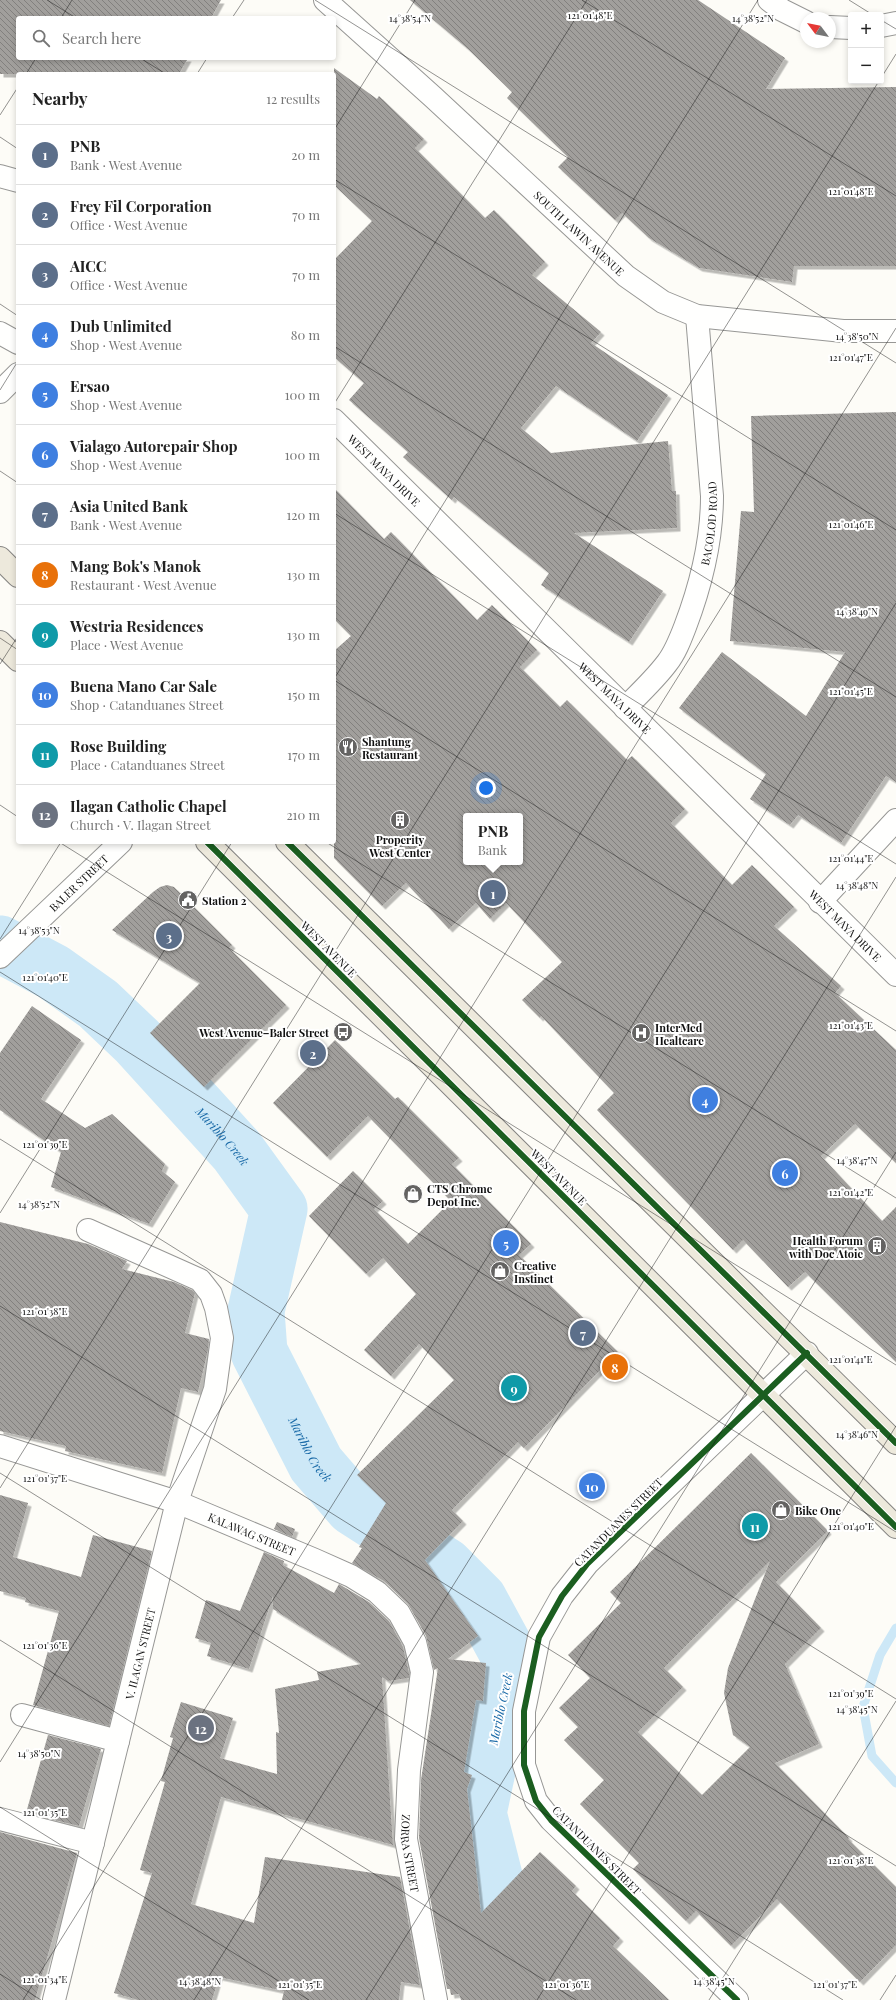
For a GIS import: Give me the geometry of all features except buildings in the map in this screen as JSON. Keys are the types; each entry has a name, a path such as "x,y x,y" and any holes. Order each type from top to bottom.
{"main road":[{"path":"0,558 16,574"},
{"path":"0,642 16,658"},
{"name":"WEST AVENUE","path":"210,844 896,1527"},
{"path":"289,844 807,1353 896,1443"}],"street":[{"name":"SOUTH LAWIN AVENUE","path":"325,0 433,97 626,276 663,302 697,316 843,331 896,331"},
{"path":"769,0 782,10 800,19"},
{"path":"884,25 896,23"},
{"path":"836,27 848,28"},
{"path":"0,176 16,180"},
{"name":"BACOLOD ROAD","path":"625,708 667,663 678,644 694,601 709,545 712,522 712,496 697,316"},
{"path":"0,333 16,342"},
{"path":"0,392 16,376"},
{"name":"WEST MAYA DRIVE","path":"336,422 820,902 896,975"},
{"path":"820,902 896,820"},
{"name":"BALER STREET","path":"0,957 119,844"},
{"name":"V. ILAGAN STREET","path":"54,2000 177,1502 215,1388 222,1338 216,1308 210,1294 200,1280 88,1230"},
{"name":"CATANDUANES STREET","path":"738,2000 551,1820 536,1801 524,1765 524,1711 538,1637 562,1596 588,1563 807,1353"},
{"name":"KALAWAG STREET","path":"0,1446 177,1502 337,1569 377,1592 399,1613 415,1642 422,1672 419,1706"},
{"name":"ZORRA STREET","path":"419,1706 409,1770 406,1839 436,2000"},
{"path":"22,1715 118,1741"},
{"path":"0,1819 93,1842"}],"waterway":[{"name":"Mariblo Creek","path":"0,944 53,972 98,1004 137,1041 237,1151 279,1209 256,1311 259,1352 316,1464 353,1507 445,1566 479,1600 511,1659 478,1813 498,1892 508,1985 512,2000"},
{"path":"896,1628 880,1655 863,1707 872,1756 896,1783"}],"cycle path":[{"path":"209,844 896,1527"},
{"path":"289,844 896,1443"},
{"path":"737,2000 551,1820 536,1801 524,1765 524,1711 539,1637 562,1596 588,1563 807,1353"}],"place":[{"name":"Shantung Restaurant","path":"348,747"},
{"name":"Properity West Center","path":"400,820"},
{"name":"PNB","path":"493,893"},
{"name":"Station 2","path":"188,900"},
{"name":"AICC","path":"169,936"},
{"name":"West Avenue–Baler Street","path":"343,1032"},
{"name":"InterMed Healtcare","path":"641,1033"},
{"name":"Frey Fil Corporation","path":"313,1053"},
{"name":"Dub Unlimited","path":"705,1100"},
{"name":"Vialago Autorepair Shop","path":"785,1173"},
{"name":"CTS Chrome Depot Inc.","path":"413,1194"},
{"name":"Ersao","path":"506,1243"},
{"name":"Health Forum with Doc Atoie","path":"877,1246"},
{"name":"Creative Instinct","path":"500,1271"},
{"name":"Asia United Bank","path":"583,1333"},
{"name":"Mang Bok's Manok","path":"615,1367"},
{"name":"Westria Residences","path":"514,1388"},
{"name":"Buena Mano Car Sale","path":"592,1486"},
{"name":"Bike One","path":"781,1510"},
{"name":"Rose Building","path":"755,1526"},
{"name":"Ilagan Catholic Chapel","path":"201,1728"}]}
